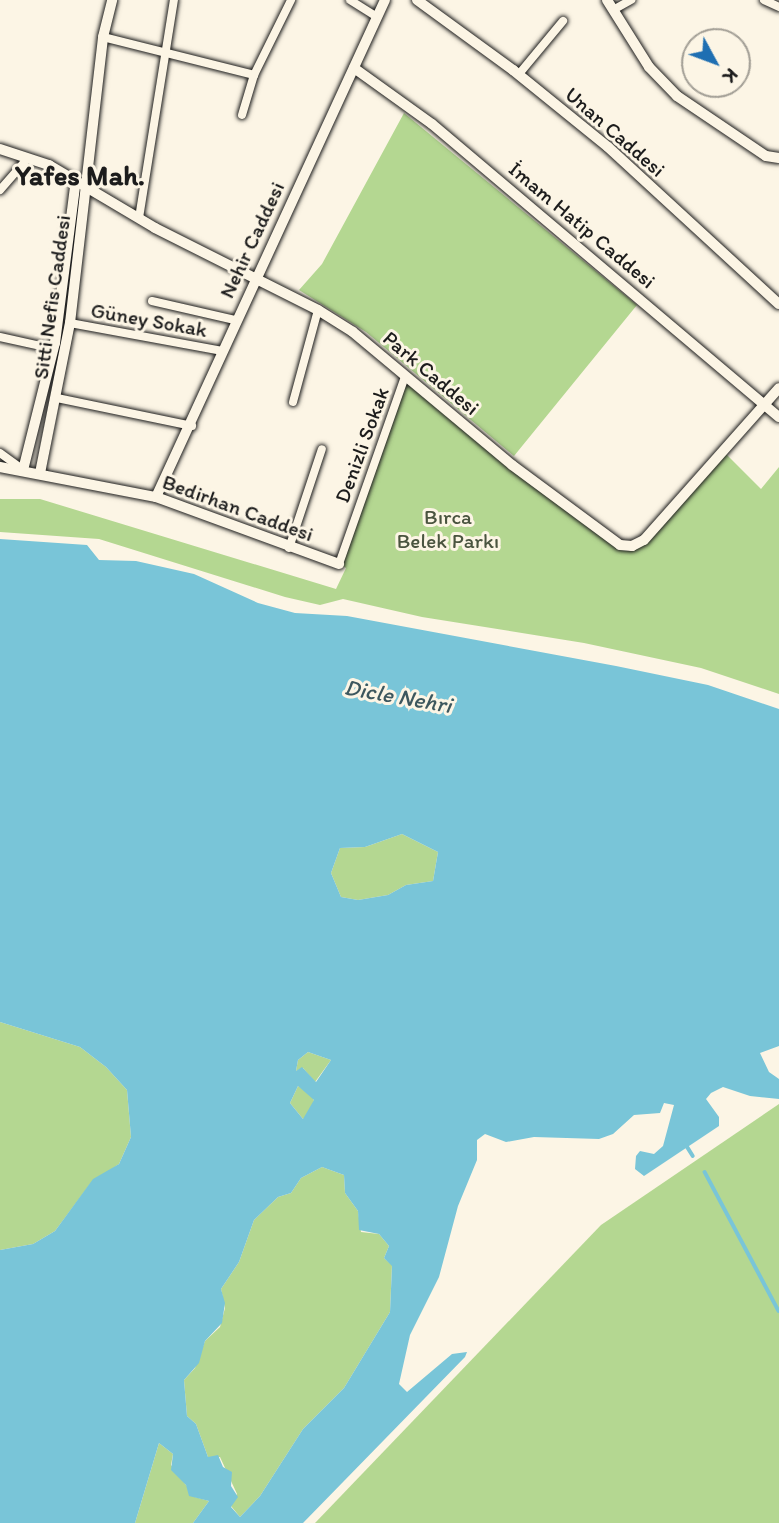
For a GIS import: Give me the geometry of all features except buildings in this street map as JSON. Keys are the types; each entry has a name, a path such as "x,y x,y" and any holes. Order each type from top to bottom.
{"street":[{"name":"Sitti Nefis Caddesi","path":"40,473 70,323 103,37 112,0"},
{"path":"139,218 163,51 174,0"},
{"path":"242,115 254,75 291,0"},
{"path":"350,0 376,16"},
{"name":"Nehir Caddesi","path":"156,497 192,425 235,320 385,0"},
{"name":"Unan Caddesi","path":"416,0 519,74 608,147 779,304"},
{"path":"607,0 649,67 677,96 766,156 779,158"},
{"path":"612,10 631,0"},
{"path":"764,0 779,7"},
{"path":"519,74 563,21"},
{"path":"103,37 254,75"},
{"name":"İmam Hatip Caddesi","path":"354,68 443,133 779,417"},
{"name":"Park Caddesi","path":"0,149 86,184 139,218 318,310 597,530 627,547 644,540 779,388"},
{"path":"0,190 27,159"},
{"path":"0,453 23,470 54,349 76,179"},
{"path":"152,301 235,320"},
{"path":"293,402 318,310"},
{"name":"Güney Sokak","path":"70,323 222,351"},
{"path":"0,338 54,349"},
{"name":"Denizli Sokak","path":"339,564 405,377"},
{"path":"57,398 192,425"},
{"path":"289,548 322,449"},
{"name":"Bedirhan Caddesi","path":"0,467 156,497 289,548 339,564"}],"green space":[{"path":"404,113 637,305 514,456 366,332 299,290 322,264"},
{"name":"Bırca Belek Parkı","path":"405,377 597,530 632,546 722,450 761,489 779,467 779,694 701,668 584,643 422,617 343,599 320,605 285,597 99,539 0,532 0,499 40,499 336,589 346,568 339,564"},
{"path":"402,834 438,852 433,881 406,885 388,895 358,900 341,897 331,873 340,848 365,847"},
{"path":"0,1022 80,1047 106,1067 127,1090 131,1137 119,1164 90,1184 55,1231 33,1244 0,1250"},
{"path":"308,1052 331,1060 315,1082 303,1068 296,1071 298,1060"},
{"path":"298,1086 312,1094 314,1101 309,1116 303,1119 290,1103"},
{"path":"779,1104 779,1523 315,1523 601,1225"},
{"path":"322,1167 344,1175 345,1193 358,1211 361,1232 379,1234 389,1246 384,1258 392,1265 390,1312 344,1388 303,1429 260,1496 240,1517 231,1506 237,1494 220,1457 208,1457 196,1424 187,1416 184,1380 195,1368 205,1341 220,1327 225,1308 221,1289 239,1262 254,1220 278,1197 291,1193 301,1178"},
{"path":"159,1443 173,1454 171,1465 195,1497 209,1501 193,1523 135,1523"}],"water":[{"name":"Dicle Nehri","path":"0,539 87,545 99,560 136,561 194,574 258,603 295,613 347,616 616,666 708,685 779,709 779,1046 760,1053 769,1072 779,1079 779,1099 750,1096 723,1087 711,1093 706,1099 719,1117 719,1126 644,1176 635,1169 636,1156 640,1151 654,1154 663,1146 674,1105 664,1103 660,1113 634,1115 613,1134 599,1139 534,1137 506,1142 485,1134 477,1140 477,1160 458,1206 439,1277 410,1335 399,1384 407,1392 452,1354 467,1352 465,1357 303,1523 193,1523 209,1501 189,1496 186,1485 171,1470 173,1454 159,1443 135,1523 0,1523 0,1250 33,1244 55,1231 93,1179 119,1164 131,1137 127,1090 106,1067 80,1047 0,1022","holes":["402,834 438,852 433,881 406,885 388,895 358,900 341,897 331,873 340,848 365,847","308,1052 331,1060 316,1082 302,1067 296,1071 298,1060","298,1086 314,1100 303,1119 290,1103","322,1167 344,1175 345,1193 358,1211 359,1230 379,1234 389,1246 384,1258 392,1266 390,1312 344,1388 303,1429 260,1496 240,1517 231,1507 238,1497 231,1486 232,1472 223,1467 218,1455 208,1457 196,1424 187,1416 184,1380 199,1363 205,1341 222,1323 225,1303 221,1289 239,1262 254,1220 278,1197 291,1193 301,1178"]}],"waterway":[{"path":"685,1143 693,1156"},
{"path":"705,1172 779,1311"}],"district":[{"name":"Yafes Mah.","path":"80,175"}]}
